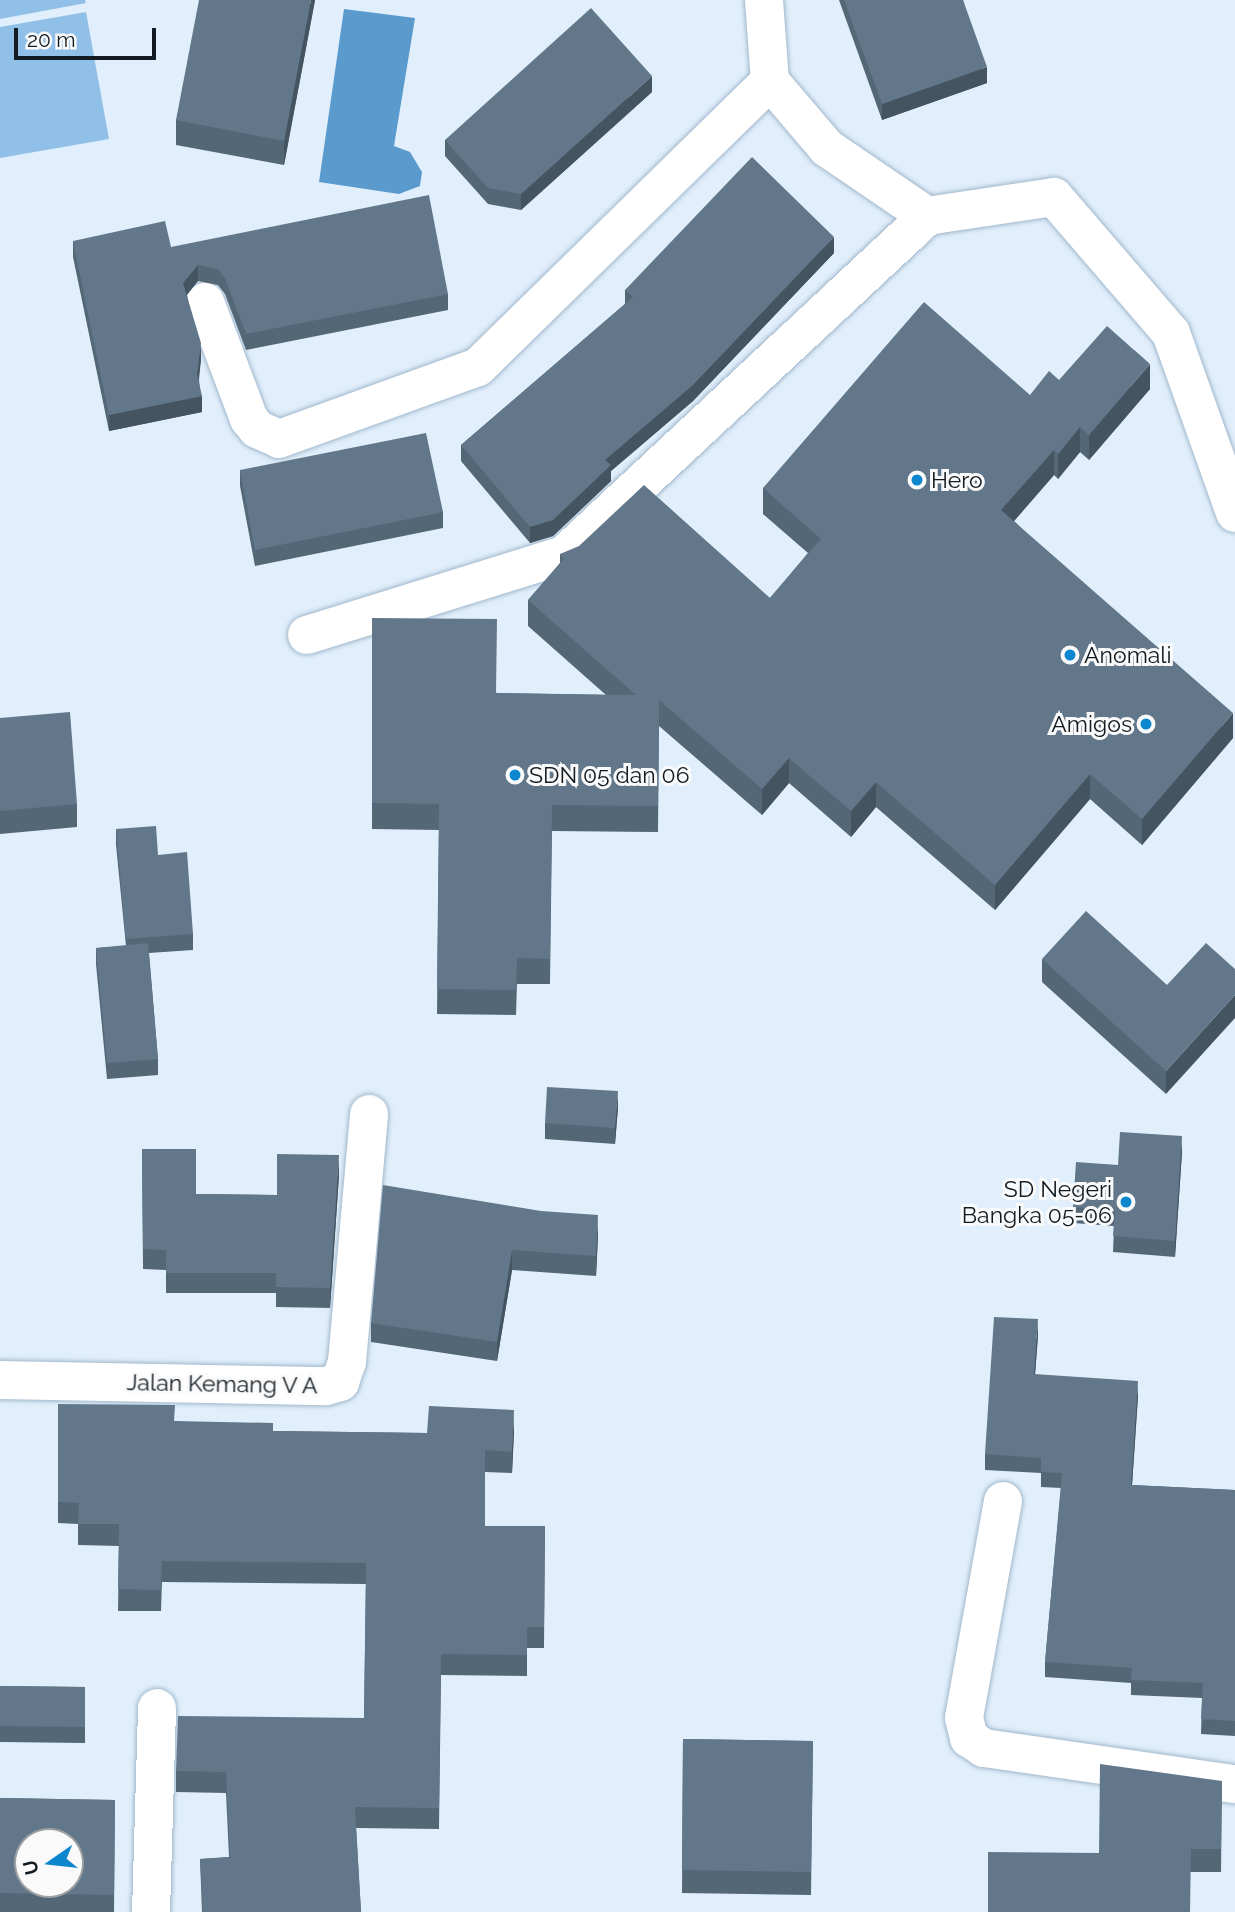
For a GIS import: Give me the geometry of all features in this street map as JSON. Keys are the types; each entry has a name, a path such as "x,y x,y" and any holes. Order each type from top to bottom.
{"street":[{"path":"764,0 771,81 827,148 926,216"},
{"path":"205,302 249,419 257,429 279,439 478,367 771,81"},
{"path":"307,635 564,555 926,216 1054,197 1171,333 1235,513"},
{"name":"Jalan Kemang V A","path":"0,1380 326,1386 340,1382 347,1362 369,1114"},
{"path":"1003,1501 964,1718 969,1738 984,1748 1235,1784"},
{"path":"151,1912 157,1708"}],"shaded area":[{"path":"0,0 85,0 86,3 0,19"},
{"path":"344,9 415,18 394,146 410,152 422,172 420,186 399,194 319,182"},
{"path":"86,12 109,139 0,158 0,27"}],"building":[{"path":"199,0 311,0 284,141 176,120"},
{"path":"844,0 963,0 987,67 882,104"},
{"path":"591,8 652,76 521,194 488,188 445,140"},
{"path":"752,157 834,237 693,385 605,460 611,465 553,520 530,527 461,445 633,297 625,290"},
{"path":"429,195 448,294 246,334 225,278 218,269 198,265 183,283 201,343 197,374 202,396 109,415 73,241 165,221 171,247"},
{"path":"924,302 1030,395 1049,371 1059,380 1107,326 1150,364 1089,435 1080,427 1058,454 1054,450 1001,510 1233,713 1142,819 1090,774 995,885 876,782 851,811 789,758 762,789 659,700 658,806 552,805 550,959 517,958 516,990 437,989 439,804 372,803 372,618 497,619 496,693 636,695 528,600 564,559 560,554 579,546 644,485 770,598 821,539 763,488"},
{"path":"426,433 443,512 255,550 240,470"},
{"path":"70,712 77,804 0,811 0,718"},
{"path":"156,826 158,855 187,852 193,934 126,939 116,829"},
{"path":"1086,911 1167,985 1206,943 1235,969 1235,995 1166,1071 1042,959"},
{"path":"148,943 158,1059 107,1063 96,948"},
{"path":"547,1087 618,1091 615,1128 545,1123"},
{"name":"SD Negeri Bangka 05-06","path":"1120,1132 1182,1136 1175,1241 1113,1236 1115,1210 1073,1207 1076,1162 1118,1165"},
{"path":"142,1149 196,1149 196,1194 277,1195 277,1154 339,1155 330,1288 276,1287 276,1273 166,1273 166,1250 143,1249"},
{"path":"383,1185 541,1211 598,1215 596,1256 512,1250 497,1342 371,1323"},
{"path":"994,1317 1038,1319 1034,1374 1138,1381 1131,1485 1235,1490 1235,1721 1201,1719 1203,1683 1131,1680 1132,1668 1045,1662 1062,1473 1041,1472 1041,1458 985,1454"},
{"path":"58,1404 175,1405 174,1421 273,1423 273,1431 427,1433 429,1406 514,1410 512,1452 485,1450 485,1526 545,1526 544,1627 527,1627 527,1655 441,1654 439,1808 355,1807 361,1912 203,1912 200,1859 230,1857 226,1772 176,1771 178,1716 364,1718 366,1563 162,1561 161,1590 118,1589 119,1524 78,1524 79,1503 58,1502"},
{"path":"0,1686 85,1687 85,1727 0,1726"},
{"path":"683,1739 813,1741 811,1872 682,1870"},
{"path":"1100,1764 1222,1781 1221,1849 1191,1849 1190,1912 988,1912 988,1852 1099,1853"},
{"path":"0,1798 115,1800 114,1895 84,1894 84,1828 14,1828 14,1893 0,1893"}],"place":[{"name":"Hero","path":"917,480"},
{"name":"Anomali","path":"1070,655"},
{"name":"Amigos","path":"1146,724"},
{"name":"SDN 05 dan 06","path":"515,775"},
{"name":"SD Negeri Bangka 05-06","path":"1126,1202"}]}
